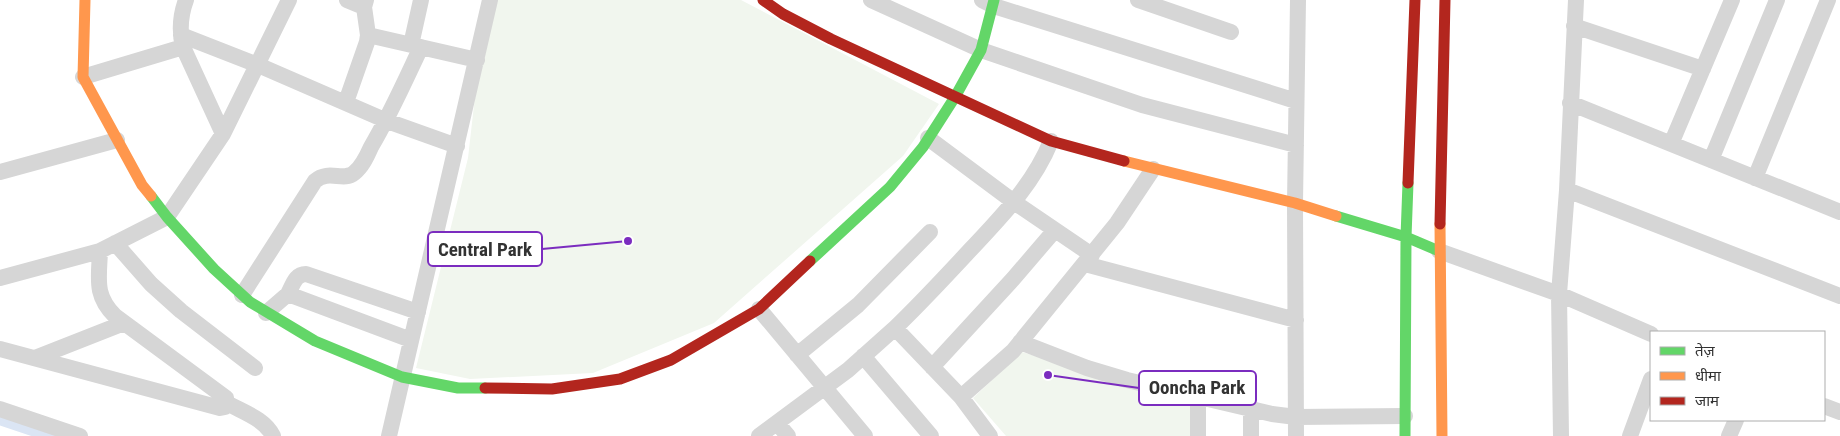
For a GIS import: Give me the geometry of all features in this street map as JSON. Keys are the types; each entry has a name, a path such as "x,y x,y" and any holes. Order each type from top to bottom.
{"street":[{"path":"85,0 83,77 142,185 167,218 214,269 242,295 266,312 315,341 402,377 458,388 552,389 620,379 671,360 759,309 890,187 928,138 955,97 982,50 990,2 1296,101"},
{"path":"186,0 180,19 182,41 224,134"},
{"path":"0,278 100,251 167,218 224,134 288,0"},
{"path":"346,102 368,36 365,4 347,0"},
{"path":"242,295 315,181 326,175 344,176 355,172 387,121 416,46 421,0"},
{"path":"389,436 490,0"},
{"path":"763,0 783,14 830,39 1051,141 1153,169 1295,203 1406,237 1439,251 1559,294 1650,334"},
{"path":"871,0 982,50 1142,105 1296,145"},
{"path":"1138,0 1231,32"},
{"path":"1296,436 1295,203 1298,0"},
{"path":"1405,436 1406,237 1415,0"},
{"path":"1442,436 1439,251 1445,0"},
{"path":"1561,436 1559,294 1567,190 1576,0"},
{"path":"1671,144 1732,0"},
{"path":"1711,160 1777,0"},
{"path":"1755,178 1828,0"},
{"path":"1574,26 1703,69"},
{"path":"368,36 477,60"},
{"path":"83,77 182,41 258,65 387,121 457,146"},
{"path":"1570,104 1840,212"},
{"path":"928,138 1055,230 1089,260 1296,320"},
{"path":"1,167 117,140"},
{"path":"759,436 782,430 824,389 895,328 925,299 1025,189 1043,160 1051,141"},
{"path":"961,397 986,377 1020,342 1118,223 1153,169"},
{"path":"1567,190 1840,296"},
{"path":"932,366 1014,279 1055,230"},
{"path":"797,355 858,305 930,232"},
{"path":"116,243 157,289 181,311 255,368"},
{"path":"100,251 100,297 106,307 124,323 226,398 228,403 260,421 270,430 273,436"},
{"path":"266,312 288,294 300,274 306,274 418,312"},
{"path":"288,294 411,340"},
{"path":"759,309 865,436"},
{"path":"35,358 124,323"},
{"path":"895,328 961,397 990,436"},
{"path":"1020,342 1087,368 1127,380 1251,410 1296,417 1406,416"},
{"path":"0,349 220,408 225,407 228,403"},
{"path":"863,356 931,436"},
{"path":"1630,436 1650,382"},
{"path":"1198,396 1198,436"},
{"path":"0,409 80,436"},
{"path":"1251,410 1251,436"},
{"path":"1729,436 1736,421"}],"shaded area":[{"path":"486,0 741,0 939,104 903,156 714,323 593,373 470,379 416,368 468,158"},
{"path":"1022,352 1191,403 1191,436 1006,436 973,398"}],"waterway":[{"path":"0,418 53,436"}],"traffic: fast":[{"path":"810,261 890,187 923,147 955,97 981,50 994,0"},
{"path":"1405,436 1408,183"},
{"path":"151,196 167,217 214,269 250,302 315,341 402,377 458,388 485,388"},
{"path":"1336,216 1406,237 1439,251"}],"traffic: slow":[{"path":"85,0 83,77 142,185 151,196"},
{"path":"1124,161 1295,203 1336,216"},
{"path":"1440,224 1442,436"}],"traffic: jam":[{"path":"763,0 783,14 831,39 1051,141 1124,161"},
{"path":"1408,183 1415,0"},
{"path":"1440,224 1445,0"},
{"path":"485,388 552,389 620,379 671,360 759,309 810,261"}],"place":[{"name":"Central Park","path":"628,241"},
{"name":"Ooncha Park","path":"1048,375"}]}
